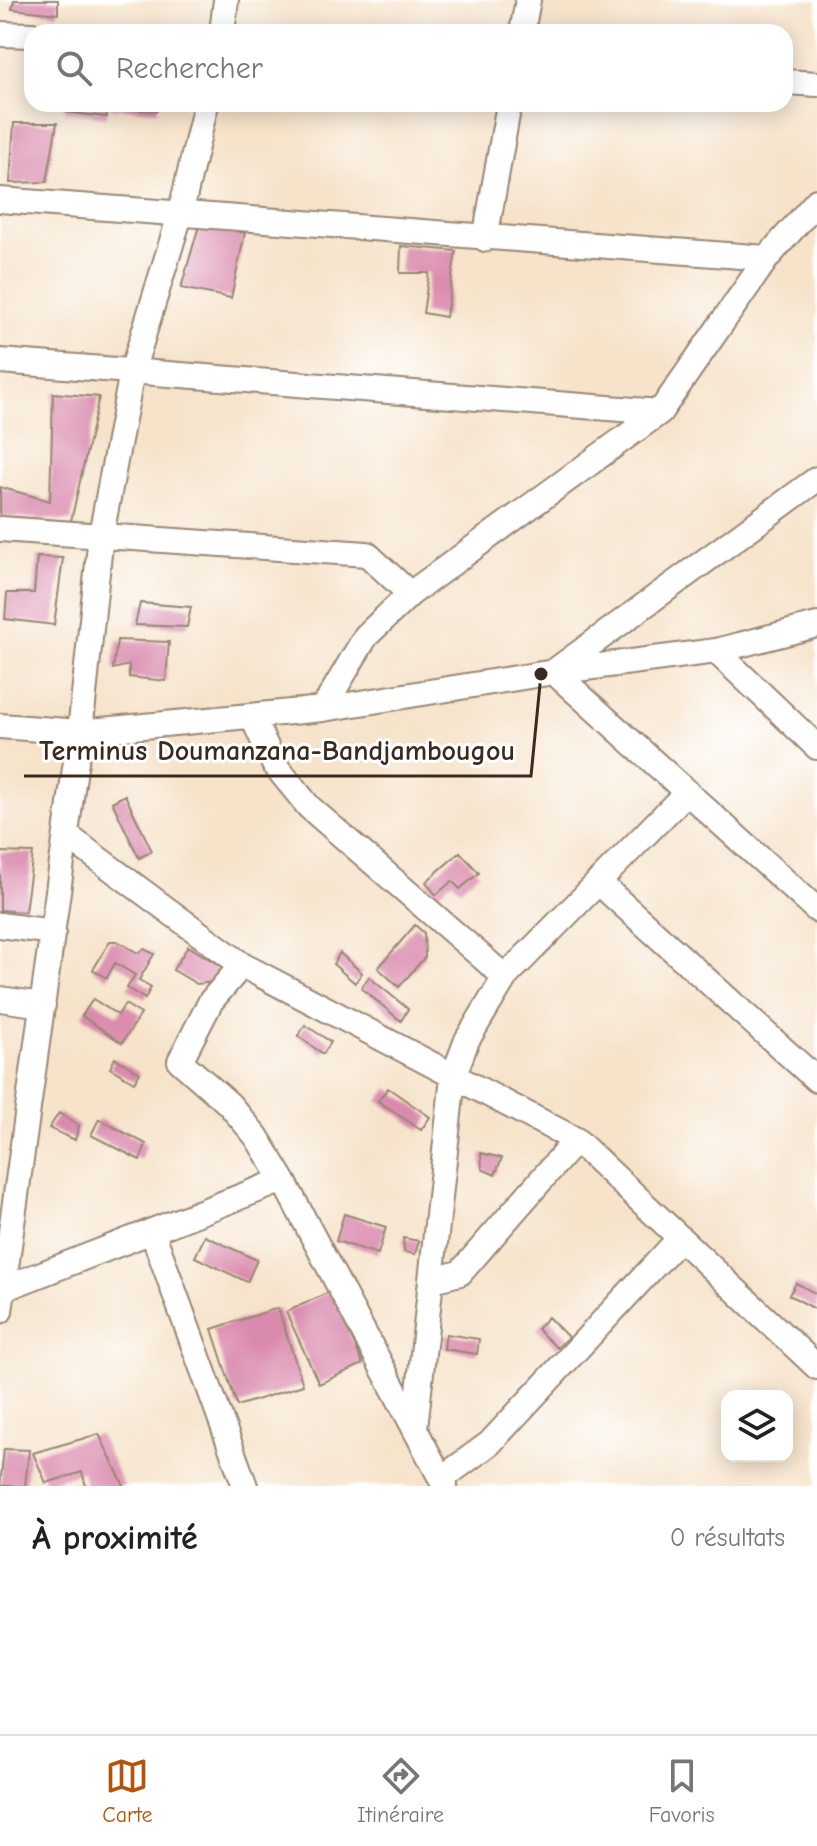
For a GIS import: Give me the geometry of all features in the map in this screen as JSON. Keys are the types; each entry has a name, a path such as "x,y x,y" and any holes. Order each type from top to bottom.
{"street":[{"path":"223,24 226,0"},
{"path":"524,24 528,0"},
{"path":"0,34 24,35"},
{"path":"793,82 817,84"},
{"path":"204,112 180,215 132,372 101,535 80,732 43,1005 9,1187 2,1300 152,1231 283,1180"},
{"path":"485,239 508,112"},
{"path":"0,200 767,258"},
{"path":"323,709 366,636 410,594 660,412 767,258 817,201"},
{"path":"0,361 660,412"},
{"path":"554,672 817,479"},
{"path":"0,529 367,554 410,594"},
{"path":"0,726 80,732 323,709 554,672 716,651 817,625"},
{"path":"716,651 817,747"},
{"path":"554,672 817,910"},
{"path":"252,716 274,764 309,807 505,977"},
{"path":"415,1428 453,1077 467,1040 505,977 687,792"},
{"path":"66,835 242,965 576,1140 817,1367"},
{"path":"598,882 817,1080"},
{"path":"0,925 53,932"},
{"path":"242,965 211,1001 180,1061 229,1104 256,1136 283,1180 443,1482 490,1443 680,1238"},
{"path":"0,999 43,1005"},
{"path":"432,1280 460,1273 576,1140"},
{"path":"152,1231 245,1486"}],"building":[{"path":"14,0 58,0 58,14 12,9"},
{"path":"65,112 107,112 107,117"},
{"path":"14,123 57,123 47,182 10,183"},
{"path":"200,222 245,233 231,298 181,288"},
{"path":"401,246 456,251 446,317 423,313 429,273 400,273"},
{"path":"53,393 99,397 71,521 0,516 0,487 50,501"},
{"path":"37,557 63,558 54,625 5,619 7,593 34,593"},
{"path":"140,603 191,607 187,627 135,625"},
{"path":"117,640 169,642 166,681 129,677 129,665 113,669"},
{"path":"125,795 152,851 139,858 112,802"},
{"path":"0,852 33,853 25,912 0,910"},
{"path":"460,852 479,873 460,889 452,881 436,895 426,882"},
{"path":"415,925 424,933 425,957 399,987 378,968"},
{"path":"110,941 117,941 138,953 144,949 154,954 139,980 151,987 145,999 127,988 135,975 115,963 107,978 93,970"},
{"path":"188,946 224,968 215,982 197,984 173,970"},
{"path":"340,953 362,973 355,983 333,964"},
{"path":"369,977 408,1009 401,1021 361,988"},
{"path":"93,999 118,1015 125,1004 141,1014 122,1043 82,1016"},
{"path":"305,1025 331,1042 323,1054 298,1036"},
{"path":"115,1058 140,1073 134,1082 110,1068"},
{"path":"388,1088 430,1117 421,1130 378,1101"},
{"path":"59,1113 79,1126 75,1140 49,1128"},
{"path":"99,1119 146,1144 140,1160 91,1135"},
{"path":"481,1153 502,1158 495,1175 482,1169"},
{"path":"344,1214 386,1227 378,1254 336,1241"},
{"path":"205,1236 257,1260 247,1282 195,1257"},
{"path":"403,1238 419,1241 415,1254 404,1252"},
{"path":"796,1283 817,1294 817,1310 789,1295"},
{"path":"331,1291 363,1364 319,1384 286,1312"},
{"path":"278,1308 303,1385 237,1406 212,1329"},
{"path":"548,1317 568,1337 557,1348 537,1329"},
{"path":"446,1334 479,1339 477,1354 444,1349"},
{"path":"99,1434 124,1486 86,1486 82,1472 46,1483 33,1453"},
{"path":"4,1449 29,1450 25,1486 0,1486"}],"place":[{"name":"Terminus Doumanzana-Bandjambougou","path":"541,674"}]}
